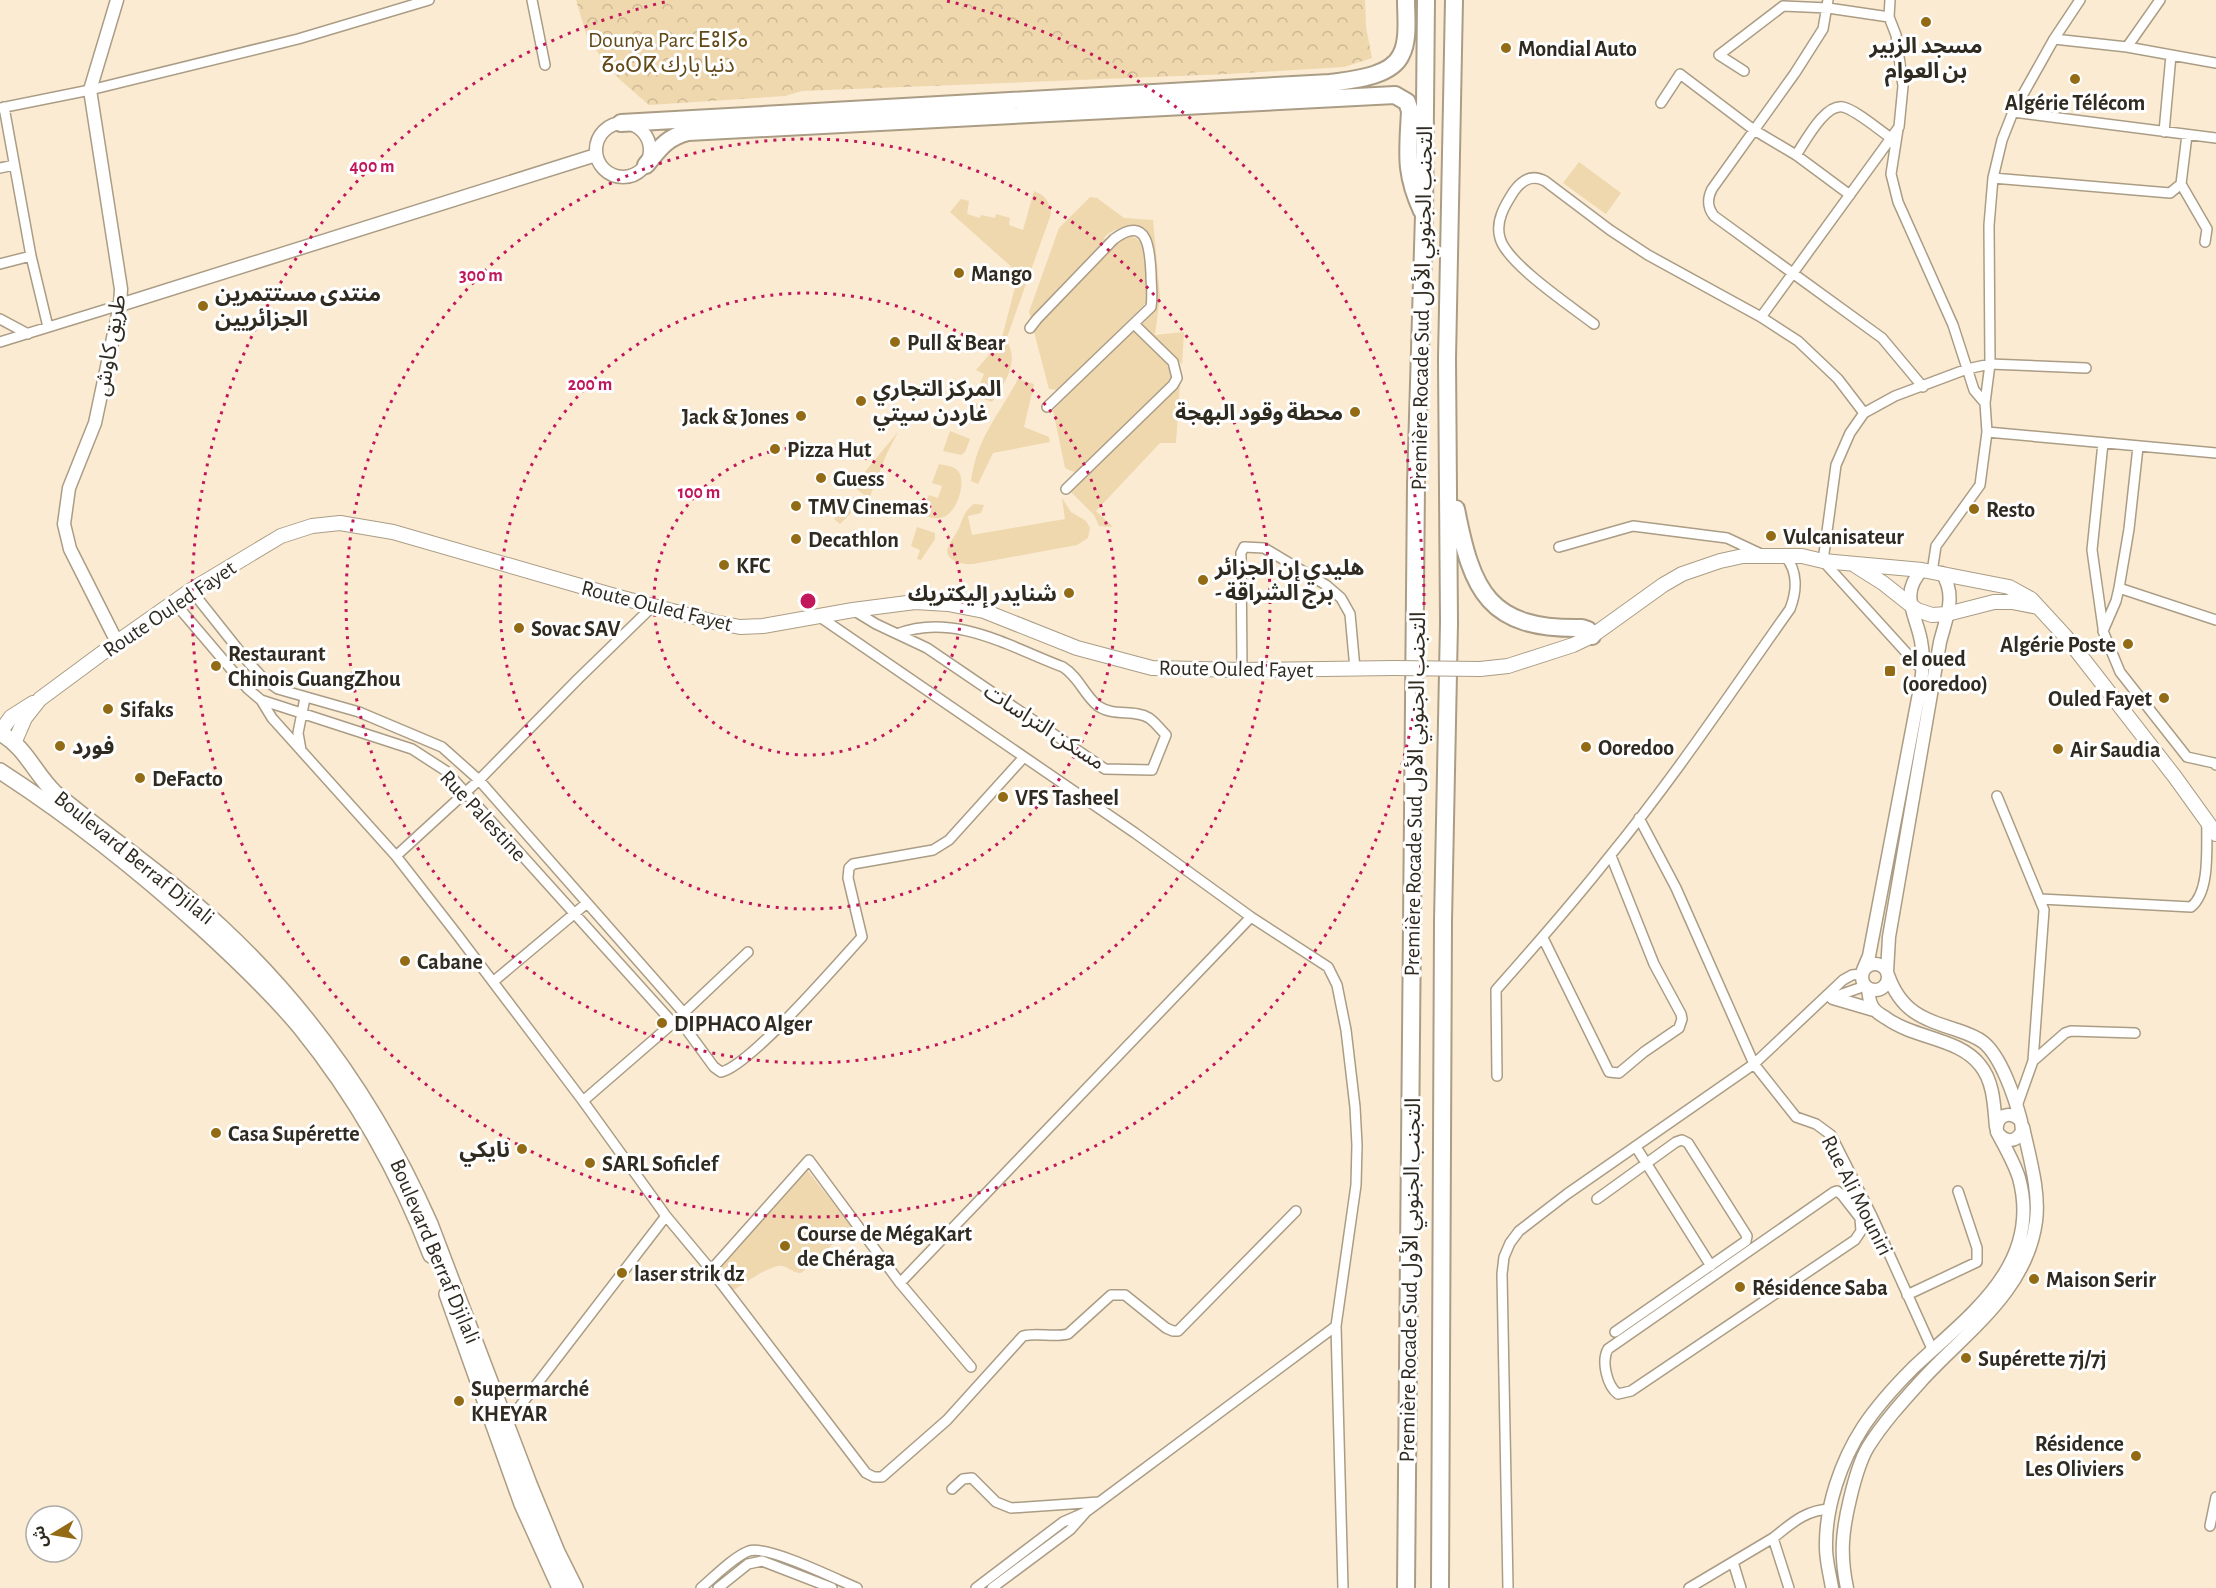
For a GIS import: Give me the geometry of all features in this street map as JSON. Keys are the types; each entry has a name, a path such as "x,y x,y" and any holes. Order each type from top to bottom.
{"highway":[{"path":"646,165 664,142 675,135 688,132 1213,97 1357,79 1385,70 1394,65 1401,55 1405,40 1406,0"},
{"name":"Première Rocade Sud التجنب الجنوبي الأول","path":"1406,1588 1416,484 1424,215 1426,0"},
{"name":"Première Rocade Sud التجنب الجنوبي الأول","path":"1440,1586 1443,933 1449,623 1447,359 1454,0"},
{"path":"1451,141 1460,0"},
{"path":"621,123 1213,97 1400,96 1407,102 1410,111 1408,172 1413,192 1424,215"},
{"path":"1449,472 1467,561 1484,593 1499,609 1520,620 1539,626 1584,628 1592,636"},
{"name":"Boulevard Berraf Djilali","path":"0,732 15,741 46,784 221,926 260,964 319,1032 370,1107 415,1190 446,1264 553,1543 575,1588"},
{"name":"Boulevard Berraf Djilali","path":"3,776 28,788 144,878 226,950 280,1005 334,1072 390,1164 418,1222 522,1504 560,1588"}],"main road":[{"name":"Route Ouled Fayet","path":"40,699 191,590 281,536 312,526 340,524 393,532 653,606 740,627 763,626 915,602 948,604 984,611 1077,648 1152,668 1242,670 1480,669 1508,666 1533,660 1592,636 1682,574 1720,561 1763,555 1802,556 1823,561 1932,572 2009,587 2025,595 2040,607 2175,777 2216,834"},
{"path":"1853,563 1924,614 1947,614 1994,602 2012,602 2040,607"},
{"path":"0,732 16,713 40,699"},
{"path":"15,741 25,718 40,699"}],"street":[{"name":"طريق كاوش","path":"117,0 90,90 121,289 120,305 94,423 69,488 64,524 70,549 117,642"},
{"path":"48,327 31,256 2,108 90,90 298,39 429,0"},
{"path":"532,0 545,65"},
{"path":"1890,0 1889,17 1896,35 1903,86 1891,174 1898,202 1953,325 1974,390 1985,403"},
{"path":"1932,572 1936,546 1980,485 1987,432 1985,403 1990,364 1989,225 1993,178 2002,140 2013,112 2054,39 2080,0"},
{"path":"2127,47 2160,0"},
{"path":"1744,71 1719,55 1784,3 1828,4 1889,17"},
{"path":"1828,4 1823,30 1795,74 1709,194 1708,206 1714,216 1882,338 1923,387"},
{"path":"2054,39 2127,47 2216,63"},
{"path":"2164,132 2171,55"},
{"path":"1661,103 1680,74 1754,130 1796,155 1850,195"},
{"path":"1796,155 1824,115 1836,107 1849,109 1890,138"},
{"path":"2013,112 2216,138"},
{"path":"621,123 638,128 647,138 650,147 646,165 639,172 622,178 605,171 596,155 599,138 612,125 621,123"},
{"path":"1761,317 1899,127"},
{"path":"2187,135 2181,184 2207,229 2205,242"},
{"path":"0,342 596,155"},
{"path":"0,168 14,165"},
{"path":"1594,324 1514,261 1503,246 1499,237 1500,218 1513,194 1527,179 1536,178 1545,181 1639,249 1761,317 1798,341 1838,379 1864,413"},
{"path":"1993,178 2170,193 2181,184"},
{"path":"1030,328 1036,319 1114,239 1131,232 1142,234 1148,241 1152,301 1147,311 1047,407"},
{"path":"0,264 31,256"},
{"path":"0,320 28,334"},
{"path":"1066,489 1177,378 1173,362 1134,324"},
{"path":"1923,670 1823,561 1836,465 1850,433 1864,413 1895,396 1968,369 1990,364 2086,368"},
{"path":"1987,432 2216,453"},
{"path":"2103,443 2092,550 2103,630 2120,672 2187,757 2216,765"},
{"path":"2103,630 2119,588 2129,529 2138,447"},
{"path":"1559,547 1633,526 1727,538 1763,555"},
{"path":"1242,670 1240,553 1244,547 1249,546 1264,548 1326,585 1341,598 1350,614 1355,669"},
{"path":"1497,1076 1496,990 1543,938 1611,856 1790,609 1796,586 1785,556"},
{"path":"1874,1010 1870,1004 1864,980 1923,670 1922,643 1911,606 1910,590 1912,582 1932,572"},
{"path":"1508,1588 1502,1274 1504,1257 1510,1243 1531,1221 1754,1065 1828,999 1843,980 1852,975 1864,980 1876,990 1884,986 1888,973 1889,937 1940,642 1951,598 1950,589 1932,572"},
{"path":"2119,588 2216,620"},
{"name":"Rue Palestine","path":"191,590 249,663 265,680 279,689 359,712 442,747 479,780 587,903 678,1017"},
{"name":"Rue Palestine","path":"174,602 261,700 412,749 446,771 574,913 678,1017"},
{"path":"396,856 479,780 653,606"},
{"name":"مسكن التراسات","path":"853,610 897,634 927,648 1105,769 1152,770 1166,735 1149,718 1138,714 1110,711 1099,706 1073,673 1063,667 998,640 966,630 924,626 897,634"},
{"path":"820,617 1135,833 1251,917 1328,967 1337,985 1342,1005 1355,1107 1357,1145 1356,1185 1336,1326 1343,1588"},
{"path":"300,750 298,733 305,698"},
{"path":"261,700 272,718 396,856 494,981 666,1216 711,1270 866,1473 874,1478 882,1476 947,1420 1023,1336 1068,1334 1105,1299 1117,1293 1125,1295 1166,1328 1178,1331 1296,1212"},
{"path":"678,1017 714,1067 721,1072 738,1064 784,1022 862,938 848,878 849,868 853,864 933,850 949,840 1024,757"},
{"path":"1997,796 2044,910 2033,1061 2017,1106"},
{"name":"Rue Ali Mouniri","path":"1639,818 1676,888 1754,1065 1796,1117 1824,1128 1831,1135 1933,1351"},
{"path":"2041,899 2192,907 2205,882 2207,821"},
{"path":"1543,938 1609,1072 1619,1073 1644,1052 1679,1028 1681,1014 1654,964 1611,856"},
{"path":"494,981 587,903"},
{"path":"900,1283 1251,917"},
{"path":"583,1101 748,952"},
{"path":"1828,999 1864,980 1873,963 1882,965 1900,1000 1911,1011 1925,1020 1982,1041 1991,1050 2017,1106 2036,1197 2036,1221 2031,1244 2009,1290 1992,1311 1922,1380 1888,1419 1867,1449 1856,1477 1844,1530 1841,1552 1847,1588"},
{"path":"1828,999 1874,1010 1909,1032 1955,1046 1969,1054 1980,1065 1992,1090 1997,1131 2018,1176 2024,1212 2021,1234 2012,1260 2002,1279 1985,1300 1891,1392 1863,1428 1848,1454 1830,1509 1826,1549 1832,1588"},
{"path":"2033,1061 2065,1033 2071,1031 2135,1033"},
{"path":"2005,1115 2014,1115 2022,1124 2020,1135 2013,1140 2004,1140 1997,1131 1998,1120 2005,1115"},
{"path":"1597,1199 1676,1142 1685,1141 1746,1232 1746,1241 1615,1332"},
{"path":"1636,1147 1711,1266"},
{"path":"711,1270 808,1160 900,1283 971,1367"},
{"path":"1842,1195 1857,1188"},
{"path":"1837,1191 1842,1195 1860,1218 1861,1231 1855,1240 1631,1391 1618,1394 1612,1390 1608,1384 1605,1355 1608,1349 1834,1192 1837,1191"},
{"path":"1907,1295 1977,1262 1977,1248 1958,1191"},
{"path":"507,1423 666,1216"},
{"path":"976,1588 1063,1522 1086,1512 1100,1502 1336,1326"},
{"path":"952,1489 963,1479 972,1478 996,1502 1011,1508 1100,1502"},
{"path":"2210,1526 2216,1497"},
{"path":"1693,1587 1773,1538 1799,1517 1809,1512 1830,1509"},
{"path":"992,1588 1070,1530 1086,1512"},
{"path":"1773,1538 1789,1588"},
{"path":"701,1588 740,1556 756,1550 772,1553 857,1588"},
{"path":"718,1588 748,1564 762,1561 832,1588"},
{"path":"1732,1562 1741,1588"}],"green space":[{"name":"Dounya Parc ⴹⵓⵏⵢⴰ ⵒⴰⵔⴽ دنيا بارك","path":"576,0 1365,0 1366,27 1372,58 1344,67 1228,74 802,91 785,96 649,105 618,78 588,40"},
{"path":"1579,162 1621,193 1606,214 1563,183"},
{"path":"1034,191 1046,200 1051,214 1006,340 1012,356 1009,372 992,402 975,396 984,374 976,370 1001,341 1017,280 1015,270 950,212 961,199 969,201 967,214 980,218 981,215 995,218 996,214 1010,218 1009,225 1023,230"},
{"path":"1090,197 1097,198 1124,218 1153,220 1160,296 1155,335 1184,332 1182,364 1142,325 1156,309 1156,265 1151,239 1136,229 1118,229 1106,236 1104,238 1107,240 1031,318 1029,312 1059,228"},
{"path":"1131,237 1136,238 1144,246 1147,302 1057,390 1049,389 1033,328 1116,243"},
{"path":"1132,329 1169,363 1172,379 1080,469 1074,472 1065,468 1053,410"},
{"path":"1018,379 1034,384 1024,427 1049,437 1050,442 993,453 978,484 971,481 978,452 989,428"},
{"path":"1180,383 1176,443 1160,443 1096,511 1113,527 1099,526 1094,515 1071,492"},
{"path":"973,402 987,408 981,418 968,413"},
{"path":"950,431 970,439 965,452 961,455 943,451"},
{"path":"898,432 887,453 869,499 853,486"},
{"path":"939,464 957,470 960,475 961,489 951,511 946,516 935,518 921,514 929,495 938,498 942,486 932,483"},
{"path":"853,497 860,504 840,524 834,519"},
{"path":"1062,498 1071,512 1086,521 1090,528 1088,538 1077,545 973,564 963,564 950,558 947,550 949,545 968,509 974,504 984,505 981,513 968,516 972,535 1065,519"},
{"path":"917,527 935,533 935,539 921,560 917,559 920,550 911,546"},
{"name":"Course de MégaKart de Chéraga","path":"807,1170 852,1227 801,1273 778,1266 765,1271 734,1290 717,1270"}],"place":[{"name":"مسجد الزبير بن العوام","path":"1926,22"},
{"name":"Mondial Auto","path":"1506,48"},
{"name":"Algérie Télécom","path":"2075,79"},
{"name":"Mango","path":"959,273"},
{"name":"منتدى مستتمرين الجزائريين","path":"203,306"},
{"name":"Pull & Bear","path":"895,342"},
{"name":"المركز التجاري غاردن سيتي","path":"861,401"},
{"name":"محطة وقود البهجة","path":"1355,412"},
{"name":"Jack & Jones","path":"801,416"},
{"name":"Pizza Hut","path":"775,449"},
{"name":"Guess","path":"821,478"},
{"name":"TMV Cinemas","path":"796,506"},
{"name":"Resto","path":"1974,509"},
{"name":"Vulcanisateur","path":"1771,536"},
{"name":"Decathlon","path":"796,539"},
{"name":"KFC","path":"724,565"},
{"name":"هليدي إن الجزائر - برج الشراقة","path":"1203,580"},
{"name":"شنايدر إليكتريك","path":"1069,593"},
{"name":"Sovac SAV","path":"519,628"},
{"name":"Algérie Poste","path":"2128,644"},
{"name":"Restaurant Chinois GuangZhou","path":"216,666"},
{"name":"el oued (ooredoo)","path":"1890,671"},
{"name":"Ouled Fayet","path":"2164,698"},
{"name":"Sifaks","path":"108,709"},
{"name":"فورد","path":"60,746"},
{"name":"Ooredoo","path":"1586,747"},
{"name":"Air Saudia","path":"2058,749"},
{"name":"DeFacto","path":"140,778"},
{"name":"VFS Tasheel","path":"1003,797"},
{"name":"Cabane","path":"405,961"},
{"name":"DIPHACO Alger","path":"662,1023"},
{"name":"Casa Supérette","path":"216,1133"},
{"name":"نايكي","path":"522,1149"},
{"name":"SARL Soficlef","path":"590,1163"},
{"name":"Course de MégaKart de Chéraga","path":"785,1246"},
{"name":"laser strik dz","path":"622,1273"},
{"name":"Maison Serir","path":"2034,1279"},
{"name":"Résidence Saba","path":"1740,1287"},
{"name":"Supérette 7j/7j","path":"1966,1358"},
{"name":"Supermarché KHEYAR","path":"459,1401"},
{"name":"Résidence Les Oliviers","path":"2136,1456"}]}
